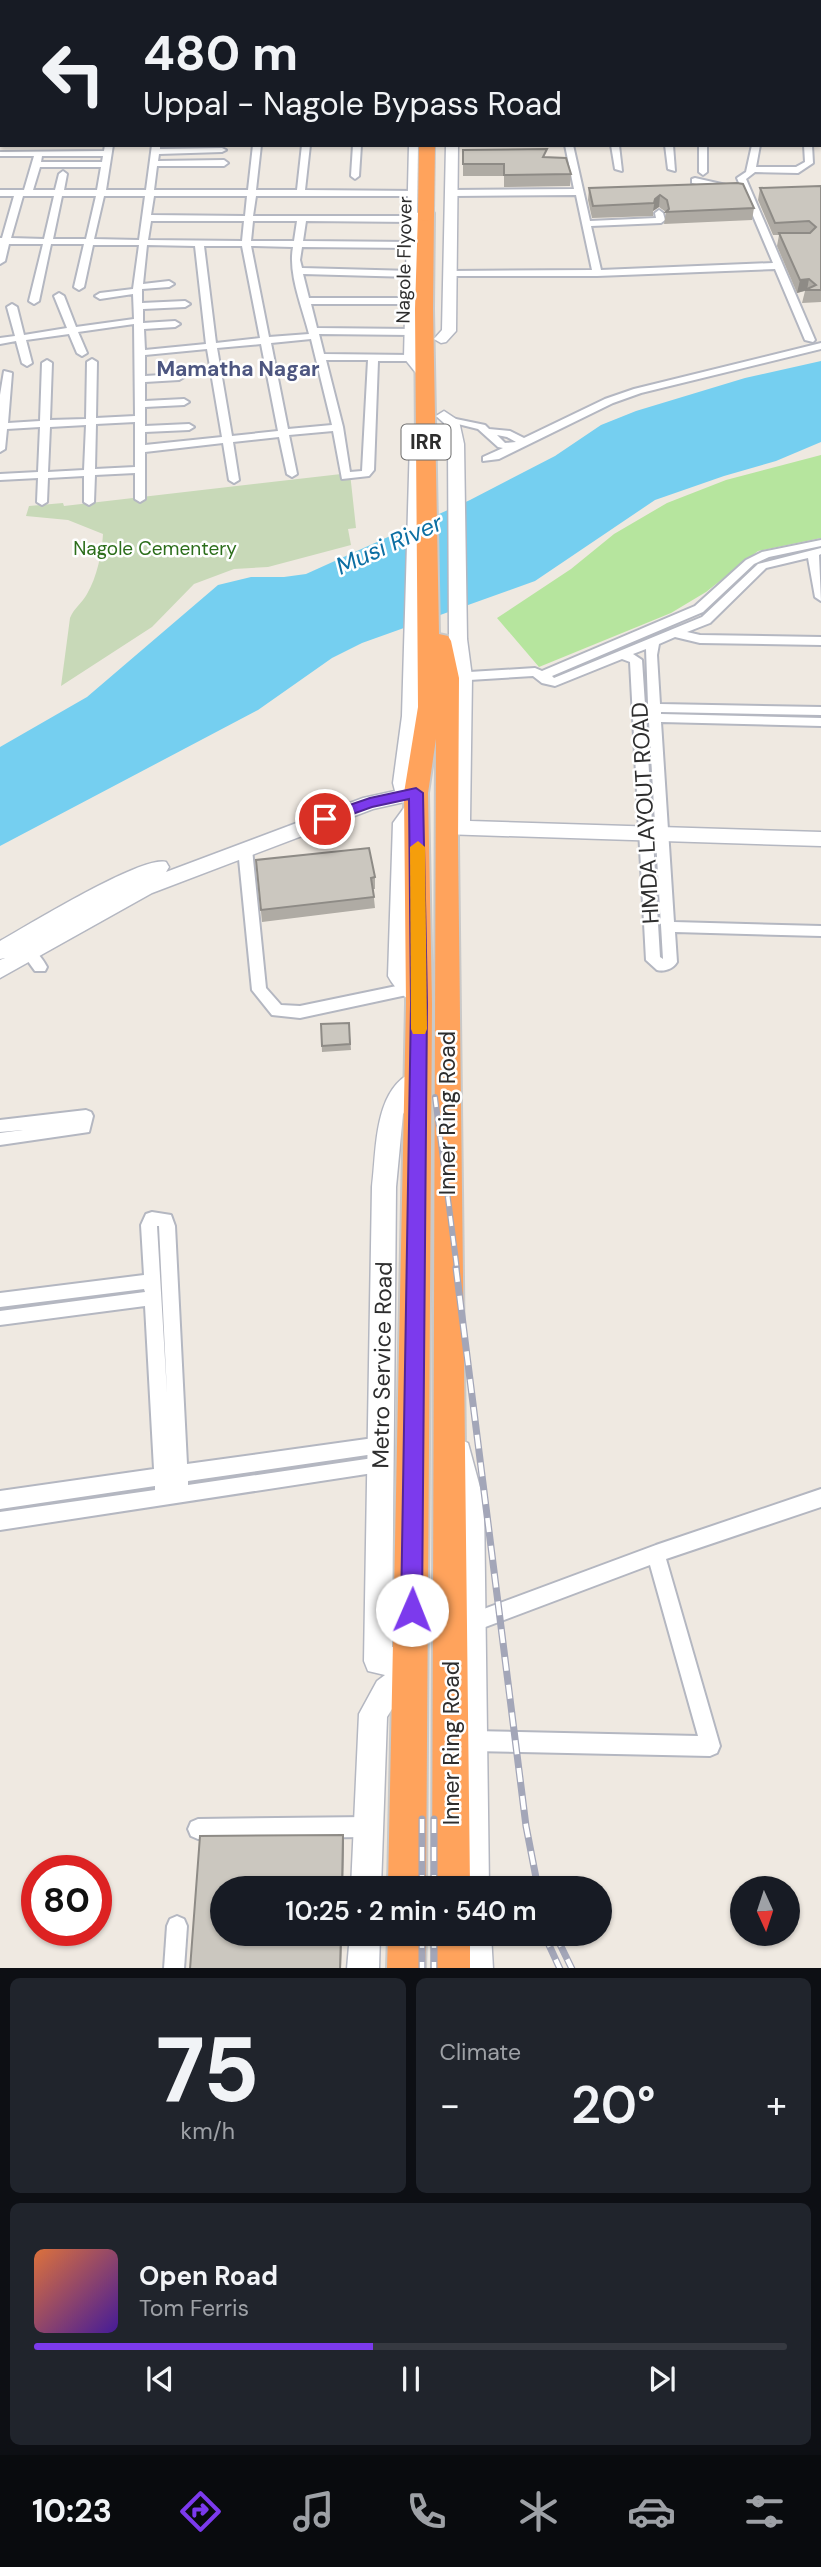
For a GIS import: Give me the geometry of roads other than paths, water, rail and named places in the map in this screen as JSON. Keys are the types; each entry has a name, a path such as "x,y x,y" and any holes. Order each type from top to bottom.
{"highway":[{"name":"Nagole Flyover","path":"425,381 427,147"},
{"name":"Nagole Flyover","path":"441,339 427,215 442,147"},
{"name":"Inner Ring Road","path":"407,1876 400,1665 414,1364 418,1079 411,791 429,707 421,647 433,508 448,418 441,339"},
{"name":"Inner Ring Road","path":"425,381 433,508 449,601 440,641 455,677 448,1330 451,1876"},
{"path":"415,1330 448,1330"},
{"path":"414,1364 449,1365"},
{"path":"406,1968 407,1946"},
{"path":"451,1946 451,1968"}],"street":[{"path":"257,147 246,244 292,474"},
{"path":"301,192 306,147"},
{"path":"355,176 357,147"},
{"path":"415,147 415,193 427,215"},
{"path":"441,339 449,331 452,147"},
{"path":"569,147 597,273"},
{"path":"615,147 619,169"},
{"path":"669,147 672,169"},
{"path":"703,147 703,172"},
{"path":"756,147 750,173 741,178 810,340"},
{"path":"750,169 798,170 806,167 809,163 808,147"},
{"path":"0,154 40,150 108,149 79,287"},
{"path":"140,499 137,289 155,149 222,150"},
{"path":"0,261 3,241 40,150"},
{"path":"154,164 224,163"},
{"path":"35,164 106,165"},
{"path":"415,169 452,169"},
{"path":"34,301 63,174"},
{"path":"695,181 745,192"},
{"path":"453,193 578,192"},
{"path":"0,193 415,193"},
{"path":"586,224 661,220 659,213"},
{"path":"147,218 427,215"},
{"path":"421,647 416,471 419,400 425,381 411,358 411,301 413,245 427,215"},
{"path":"302,218 295,260 338,427 346,476 365,474 369,470 373,357"},
{"path":"767,242 785,240"},
{"path":"3,241 413,245"},
{"path":"199,243 212,346 234,480"},
{"path":"450,274 597,273 778,260"},
{"path":"297,271 412,274"},
{"path":"100,296 169,284"},
{"path":"60,296 82,353"},
{"path":"793,299 806,298"},
{"path":"305,301 411,301"},
{"path":"138,306 185,304"},
{"path":"12,307 27,363"},
{"path":"0,341 73,329 139,323 175,324"},
{"path":"140,353 264,341 314,333 411,332"},
{"path":"487,459 609,401 638,391 821,346"},
{"path":"319,357 411,358"},
{"path":"89,502 92,362"},
{"path":"42,502 47,363"},
{"path":"0,449 7,373"},
{"path":"139,379 179,377"},
{"path":"139,404 184,401"},
{"path":"448,418 481,427 502,445 518,444"},
{"path":"448,418 456,444 449,601"},
{"path":"1,426 91,421 189,427"},
{"path":"140,449 338,427"},
{"path":"0,477 140,470"},
{"path":"546,680 546,674 699,609 750,562 766,554 821,543"},
{"path":"455,677 535,672 546,680 555,682 706,620 762,566 817,552 821,597"},
{"path":"699,609 717,610"},
{"path":"674,633 700,639 821,641"},
{"path":"654,641 651,656 655,713 654,827 668,927"},
{"name":"HMDA LAYOUT ROAD","path":"622,654 636,660 639,713 654,827 652,927 655,963 662,966 670,962 668,927"},
{"path":"639,713 821,711"},
{"path":"655,713 821,722"},
{"path":"0,951 129,879 365,790 411,791"},
{"path":"0,970 35,960 130,895 245,849 370,803 411,791"},
{"path":"454,821 488,827 821,827"},
{"path":"654,827 821,839"},
{"path":"245,849 259,990 276,1011 300,1012 415,992"},
{"path":"652,927 821,931"},
{"name":"Metro Service Road","path":"400,1665 380,1455 384,1187 392,1113 402,1095 418,1079"},
{"path":"0,1126 86,1116 84,1128 0,1139"},
{"path":"170,1475 167,1226 165,1220 159,1217 152,1219 149,1225 153,1289 170,1475 172,1496"},
{"path":"0,1300 153,1289"},
{"path":"0,1318 153,1289"},
{"path":"449,1416 471,1502 474,1876"},
{"path":"0,1500 170,1475 380,1455"},
{"path":"0,1521 172,1496 380,1455"},
{"path":"472,1623 656,1554 821,1499"},
{"path":"472,1741 709,1746 656,1554"},
{"path":"366,1876 373,1714 400,1665"},
{"path":"198,1829 368,1827"},
{"path":"174,1968 177,1926"},
{"path":"363,1968 364,1946"},
{"path":"476,1946 477,1968"}],"water":[{"name":"Musi River","path":"821,361 821,442 776,461 655,500 535,581 362,643 332,658 258,710 0,846 0,747 87,697 218,585 251,577 306,574 470,500 555,456 601,425 636,411 745,378"}],"railway":[{"path":"435,1097 457,1269"},
{"path":"456,1268 526,1826 536,1876"},
{"path":"422,1819 422,1876"},
{"path":"434,1819 434,1876"},
{"path":"422,1946 422,1968"},
{"path":"434,1946 434,1968"},
{"path":"549,1946 560,1968"},
{"path":"561,1946 572,1968"}],"district":[{"name":"Mamatha Nagar","path":"238,369"}],"park label":[{"name":"Nagole Cementery","path":"155,548"}]}
